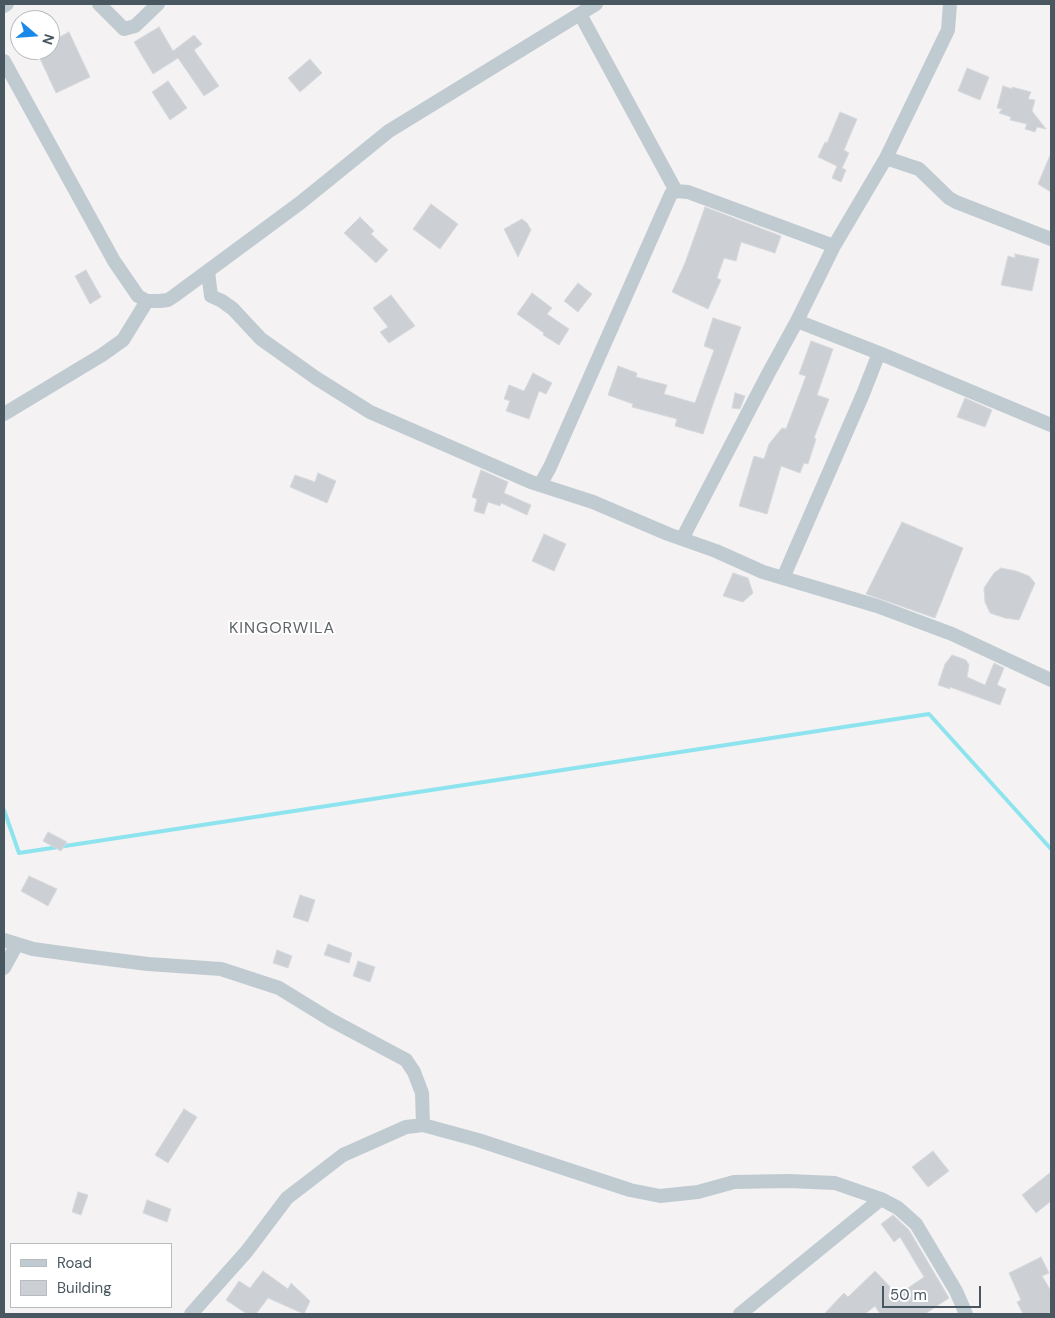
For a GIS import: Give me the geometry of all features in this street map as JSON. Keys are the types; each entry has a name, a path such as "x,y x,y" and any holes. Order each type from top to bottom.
{"street":[{"path":"99,4 124,29 135,26 158,4"},
{"path":"4,61 114,261 138,296 147,301 168,300 300,202 389,131 596,4"},
{"path":"682,539 797,322 834,246 886,158 948,30 950,4"},
{"path":"580,14 676,191"},
{"path":"886,158 919,170 956,202 1051,239"},
{"path":"540,485 550,467 641,264 668,199 676,191 688,192 834,246"},
{"path":"208,271 211,296 233,309 261,339 316,378 370,412 540,485 593,502 764,572 877,606 952,634 1051,680"},
{"path":"4,414 102,355 123,340 147,301"},
{"path":"797,322 879,353 1051,425"},
{"path":"783,578 879,353"},
{"path":"4,968 10,942 33,950 148,964 221,969 279,988 331,1020 406,1060 414,1072 422,1093 423,1125"},
{"path":"191,1314 247,1251 287,1198 343,1156 406,1127 423,1125 470,1138 630,1190 660,1196 698,1192 734,1182 788,1181 835,1183 881,1199 898,1208 916,1224 956,1291 966,1314"},
{"path":"740,1314 881,1199"}],"building":[{"path":"159,27 173,51 194,35 202,44 194,50 219,86 204,96 178,58 153,74 134,42"},
{"path":"69,32 90,77 56,93 41,60 60,60 60,37"},
{"path":"310,59 322,73 300,92 288,78"},
{"path":"967,68 989,77 980,100 958,91"},
{"path":"168,81 187,108 170,120 152,92"},
{"path":"1003,86 1031,92 1028,99 1035,100 1032,111 1046,129 1037,127 1035,132 1025,129 1027,124 1010,120 1011,117 999,113 1002,109 997,108"},
{"path":"840,112 857,119 844,150 849,153 842,168 846,170 841,182 832,178 837,166 818,157 825,142 827,143"},
{"path":"1051,153 1051,192 1038,184"},
{"path":"431,204 458,224 440,249 413,229"},
{"path":"705,207 781,236 775,253 741,242 736,261 724,258 717,278 721,280 708,309 672,292 685,263"},
{"path":"360,217 374,231 371,234 388,250 376,263 344,233"},
{"path":"522,219 531,230 518,257 504,229"},
{"path":"1015,254 1039,259 1032,291 1001,285 1008,256 1015,258"},
{"path":"86,270 101,297 90,304 75,276"},
{"path":"578,283 592,294 578,312 564,301"},
{"path":"532,293 552,308 547,314 569,329 559,345 517,314"},
{"path":"391,295 415,326 389,343 380,332 388,327 373,308"},
{"path":"713,318 741,327 703,434 675,426 677,419 632,407 633,404 608,395 618,366 637,373 636,377 667,385 664,394 695,403 714,350 704,346"},
{"path":"811,341 833,349 817,395 829,399 814,438 816,439 808,464 804,463 800,473 781,466 767,514 739,506 754,456 764,459 769,444 782,428 786,429 806,376 799,374"},
{"path":"533,373 552,383 546,394 539,391 529,419 506,411 510,401 504,399 509,385 524,391"},
{"path":"735,393 745,396 740,409 732,408"},
{"path":"965,398 992,410 985,427 957,417"},
{"path":"481,470 508,482 504,493 531,505 527,515 501,503 500,506 488,502 484,514 474,511 477,499 472,497"},
{"path":"318,473 336,481 327,503 290,487 295,475 315,482"},
{"path":"902,522 963,548 935,618 866,594"},
{"path":"544,534 566,544 554,571 532,561"},
{"path":"1001,568 1029,576 1035,583 1019,620 990,613 985,602 984,588 994,573"},
{"path":"733,573 748,578 753,593 743,602 723,596"},
{"path":"952,655 966,660 969,665 967,677 985,685 994,663 1004,668 997,685 1006,689 1000,705 950,687 950,689 938,685 945,664"},
{"path":"48,832 67,842 61,851 43,841"},
{"path":"29,876 57,889 48,906 21,891"},
{"path":"300,895 315,900 308,922 293,917"},
{"path":"328,944 352,953 349,963 324,955"},
{"path":"277,950 292,956 288,968 273,963"},
{"path":"358,961 375,967 370,982 353,976"},
{"path":"184,1109 197,1117 168,1163 155,1155"},
{"path":"933,1151 949,1171 928,1187 912,1167"},
{"path":"1051,1172 1051,1201 1036,1213 1022,1195"},
{"path":"78,1192 88,1195 81,1215 72,1212"},
{"path":"147,1200 171,1209 167,1222 143,1213"},
{"path":"893,1215 909,1230 949,1298 925,1314 880,1314 875,1306 865,1314 824,1314 844,1293 848,1297 875,1271 898,1295 924,1277 900,1237 894,1242 881,1224"},
{"path":"1041,1257 1049,1273 1042,1276 1051,1291 1051,1312 1047,1314 1023,1314 1017,1302 1021,1300 1009,1273"},
{"path":"263,1271 288,1289 291,1283 310,1301 304,1314 268,1298 256,1314 247,1314 226,1300 239,1281 250,1288"}],"waterway":[{"path":"4,810 19,853 929,714 1051,849"}],"district":[{"name":"KINGORWILA","path":"282,629"}]}
